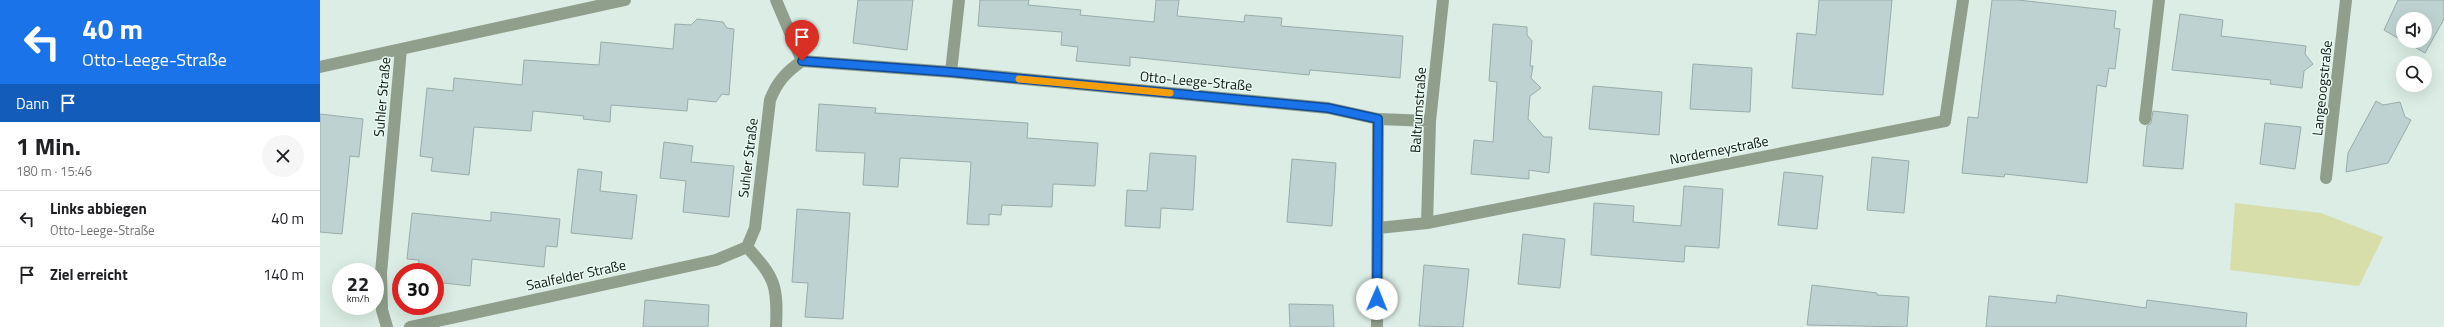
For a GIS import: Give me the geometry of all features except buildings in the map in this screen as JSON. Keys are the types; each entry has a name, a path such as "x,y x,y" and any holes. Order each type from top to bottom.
{"street":[{"name":"Suhler Straße","path":"387,327 382,310 381,273 401,50 625,0"},
{"path":"776,0 802,61"},
{"path":"951,72 959,0"},
{"name":"Baltrumstraße","path":"1427,223 1430,121 1443,0"},
{"name":"Norderneystraße","path":"1378,228 1427,223 1945,121 1963,0"},
{"path":"2145,119 2160,0"},
{"name":"Langeoogstraße","path":"2326,178 2346,0"},
{"path":"320,67 401,50"},
{"name":"Suhler Straße","path":"747,247 755,228 770,100 776,84 788,71 802,61"},
{"name":"Otto-Leege-Straße","path":"802,61 951,72 1328,108 1378,119 1430,121"},
{"path":"1377,327 1378,119"},
{"path":"747,247 773,279 778,298 776,327"},
{"name":"Saalfelder Straße","path":"410,327 716,260 747,247"}],"green space":[{"path":"2235,203 2321,213 2383,237 2359,286 2230,270"}],"slow traffic":[{"path":"1019,79 1170,93"}],"route":[{"path":"802,61 951,72 1328,108 1378,119 1377,299"}]}
